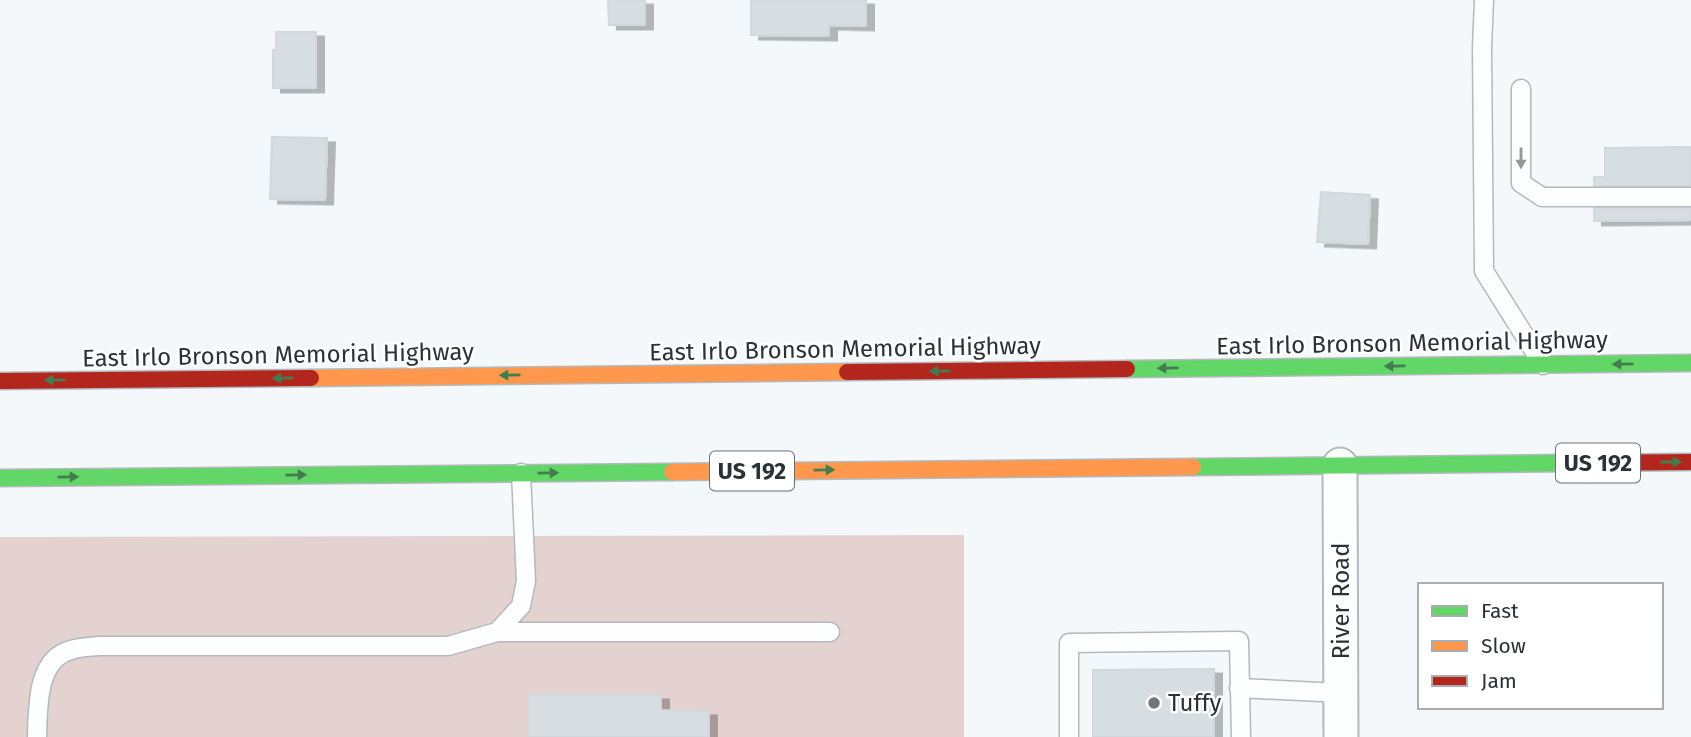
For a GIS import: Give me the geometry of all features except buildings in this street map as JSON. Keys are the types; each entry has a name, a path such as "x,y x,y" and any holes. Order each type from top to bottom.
{"highway":[{"name":"East Irlo Bronson Memorial Highway","path":"0,380 1691,363"},
{"name":"US 192","path":"0,478 1691,462"}],"street":[{"name":"River Road","path":"1340,465 1340,737"}],"lane":[{"path":"1484,0 1484,271 1543,365"},
{"path":"1521,89 1521,183 1542,197 1691,197"},
{"path":"496,632 521,606 526,581 521,473"},
{"path":"37,737 39,693 47,667 68,650 99,646 448,646 496,632 830,632"},
{"path":"1069,737 1069,643 1238,641 1241,737"},
{"path":"1240,688 1341,693"}],"shaded area":[{"path":"964,535 964,737 0,737 0,537"}],"traffic: fast":[{"path":"1127,369 1691,363"},
{"path":"1193,467 1571,463"},
{"path":"0,478 672,472"}],"traffic: slow":[{"path":"311,378 847,372"},
{"path":"672,472 1193,467"}],"traffic: jam":[{"path":"847,372 1127,369"},
{"path":"0,381 311,378"},
{"path":"1571,463 1691,462"}],"place":[{"name":"Tuffy","path":"1154,703"}]}
